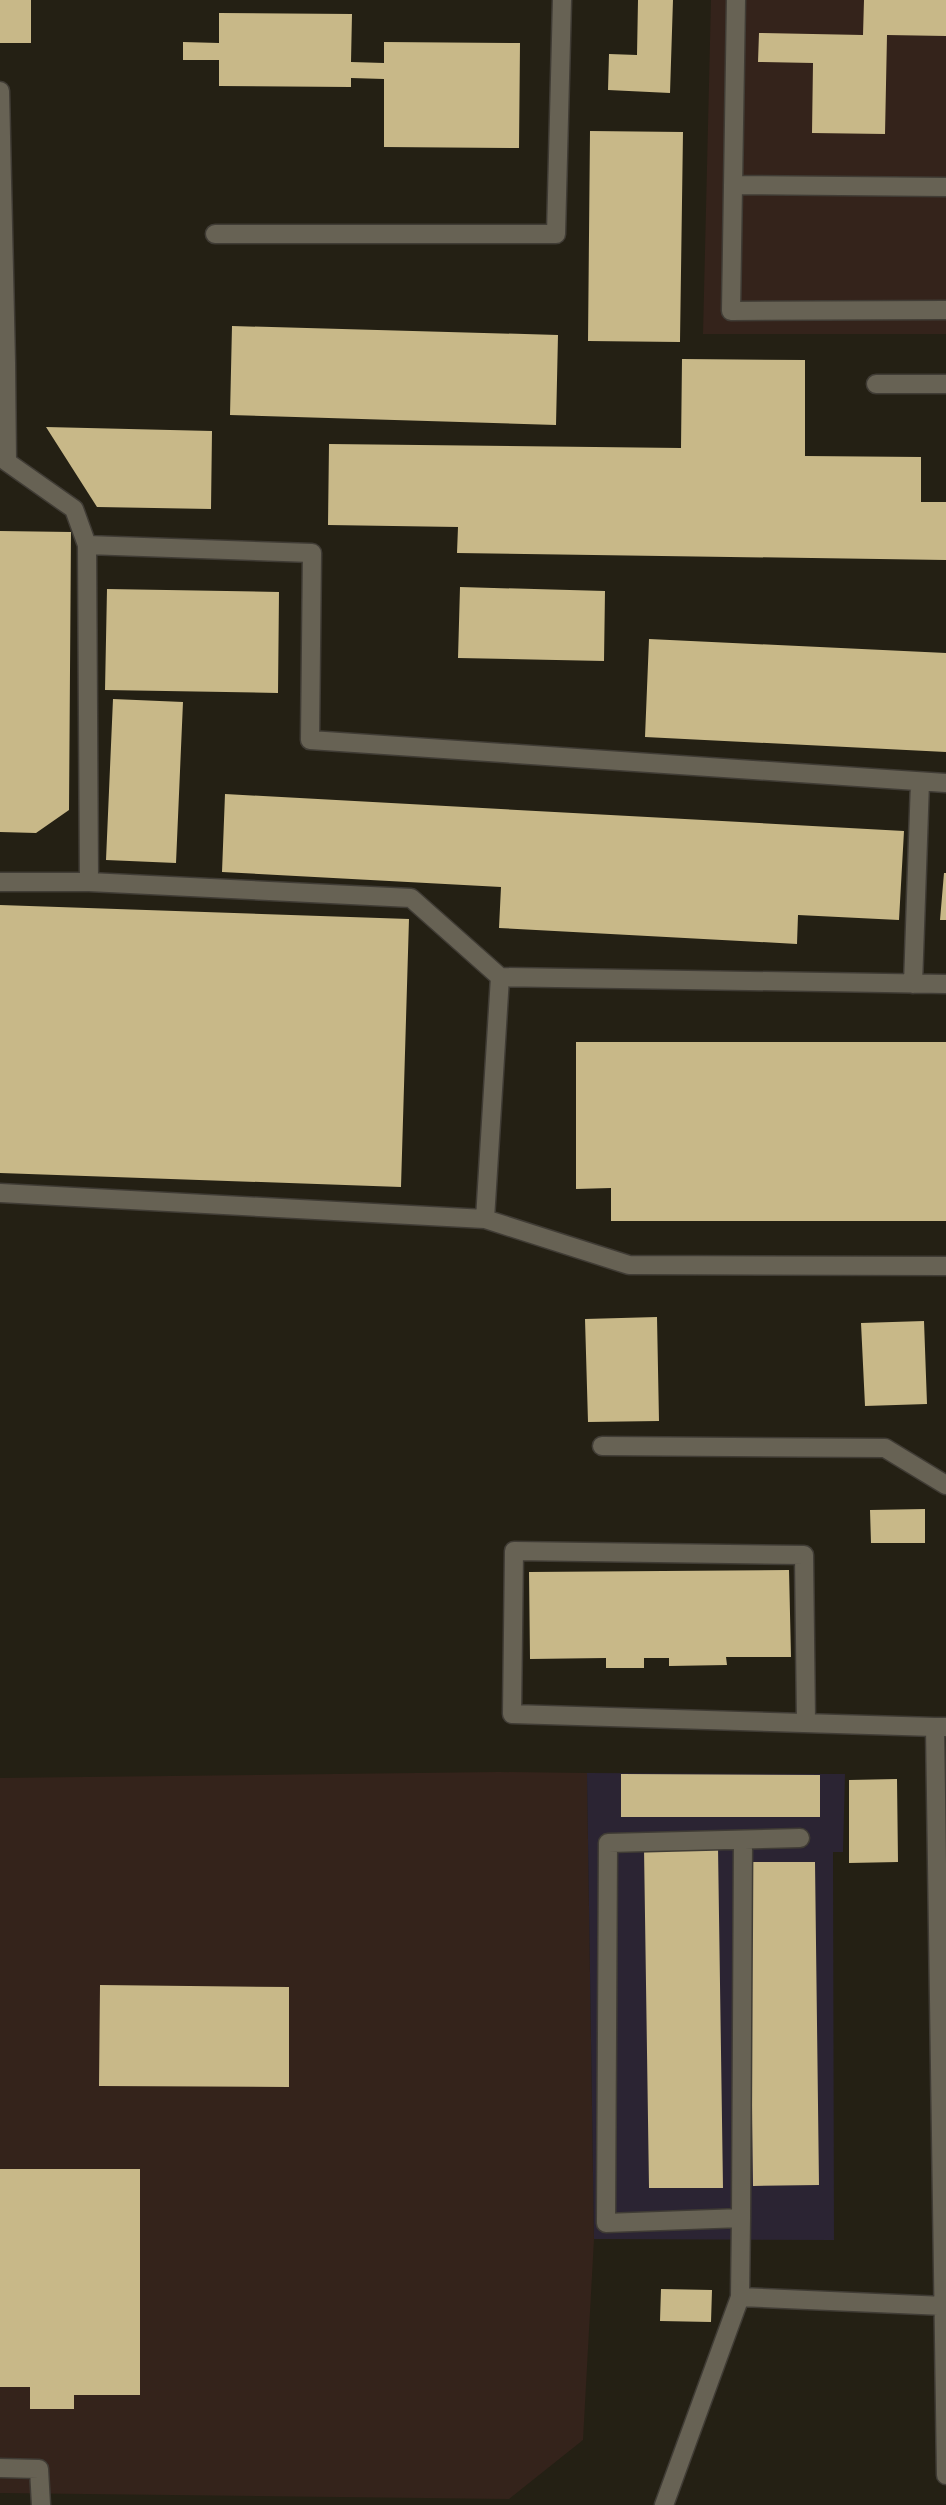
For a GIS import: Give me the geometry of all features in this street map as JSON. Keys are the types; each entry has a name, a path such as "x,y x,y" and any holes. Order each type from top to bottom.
{"lane":[{"path":"215,233 556,234 562,0"},
{"path":"736,0 731,311 946,310"},
{"path":"0,91 6,463 74,509 87,545 89,882"},
{"path":"733,185 946,187"},
{"path":"876,384 946,384"},
{"path":"87,545 312,553 310,740 946,783"},
{"path":"913,984 920,782"},
{"path":"0,882 89,882 411,898 500,977 946,984"},
{"path":"485,1219 500,977"},
{"path":"0,1193 485,1219 629,1265 946,1266"},
{"path":"602,1446 885,1448 946,1485"},
{"path":"806,1722 804,1555 514,1552 512,1714 941,1727 946,2475"},
{"path":"741,2218 606,2224 608,1843 800,1838"},
{"path":"664,2505 740,2297 743,1840"},
{"path":"740,2297 944,2306"},
{"path":"0,2468 39,2469 41,2505"}],"shaded area":[{"path":"711,0 946,0 946,334 703,334"},
{"path":"587,1773 594,2239 583,2440 509,2499 0,2493 0,1778"},
{"path":"587,1773 845,1774 843,1852 833,1852 834,2240 594,2239"}],"building":[{"path":"0,0 31,0 31,43 0,43"},
{"path":"638,0 673,0 670,93 608,90 609,54 637,55"},
{"path":"864,0 946,0 946,36 887,35 885,134 812,133 813,63 758,62 759,33 863,35"},
{"path":"219,13 352,14 351,62 384,63 384,42 520,43 519,148 384,147 384,79 351,78 351,87 219,86 219,60 183,60 183,42 219,43"},
{"path":"590,131 683,132 680,342 588,341"},
{"path":"232,326 558,335 556,425 230,415"},
{"path":"682,359 805,360 805,456 921,457 921,502 946,502 946,560 457,553 458,527 328,525 329,444 681,448"},
{"path":"46,427 212,431 211,509 97,507"},
{"path":"0,531 71,532 69,810 36,833 0,832"},
{"path":"460,587 605,591 604,661 458,658"},
{"path":"107,589 279,592 278,693 105,690"},
{"path":"649,639 946,653 946,752 645,737"},
{"path":"113,699 183,702 176,863 106,860"},
{"path":"225,794 904,831 899,920 798,915 797,944 499,928 501,887 222,872"},
{"path":"944,873 946,920 940,920"},
{"path":"0,905 409,919 401,1187 0,1173"},
{"path":"576,1042 946,1042 946,1221 611,1221 611,1188 576,1189"},
{"path":"657,1317 659,1421 588,1422 585,1319"},
{"path":"924,1321 927,1404 865,1406 861,1323"},
{"path":"925,1509 925,1543 871,1543 870,1510"},
{"path":"789,1570 791,1657 726,1657 727,1665 669,1666 669,1658 644,1658 644,1668 606,1668 606,1658 530,1659 529,1572"},
{"path":"621,1774 820,1775 820,1817 621,1817"},
{"path":"897,1779 898,1862 849,1863 849,1780"},
{"path":"718,1847 723,2188 649,2188 644,1848"},
{"path":"749,1862 815,1862 819,2185 753,2186"},
{"path":"100,1985 289,1987 289,2087 99,2086"},
{"path":"0,2169 140,2169 140,2395 74,2395 74,2409 30,2409 30,2387 0,2387"},
{"path":"661,2289 712,2290 711,2322 660,2321"}]}
